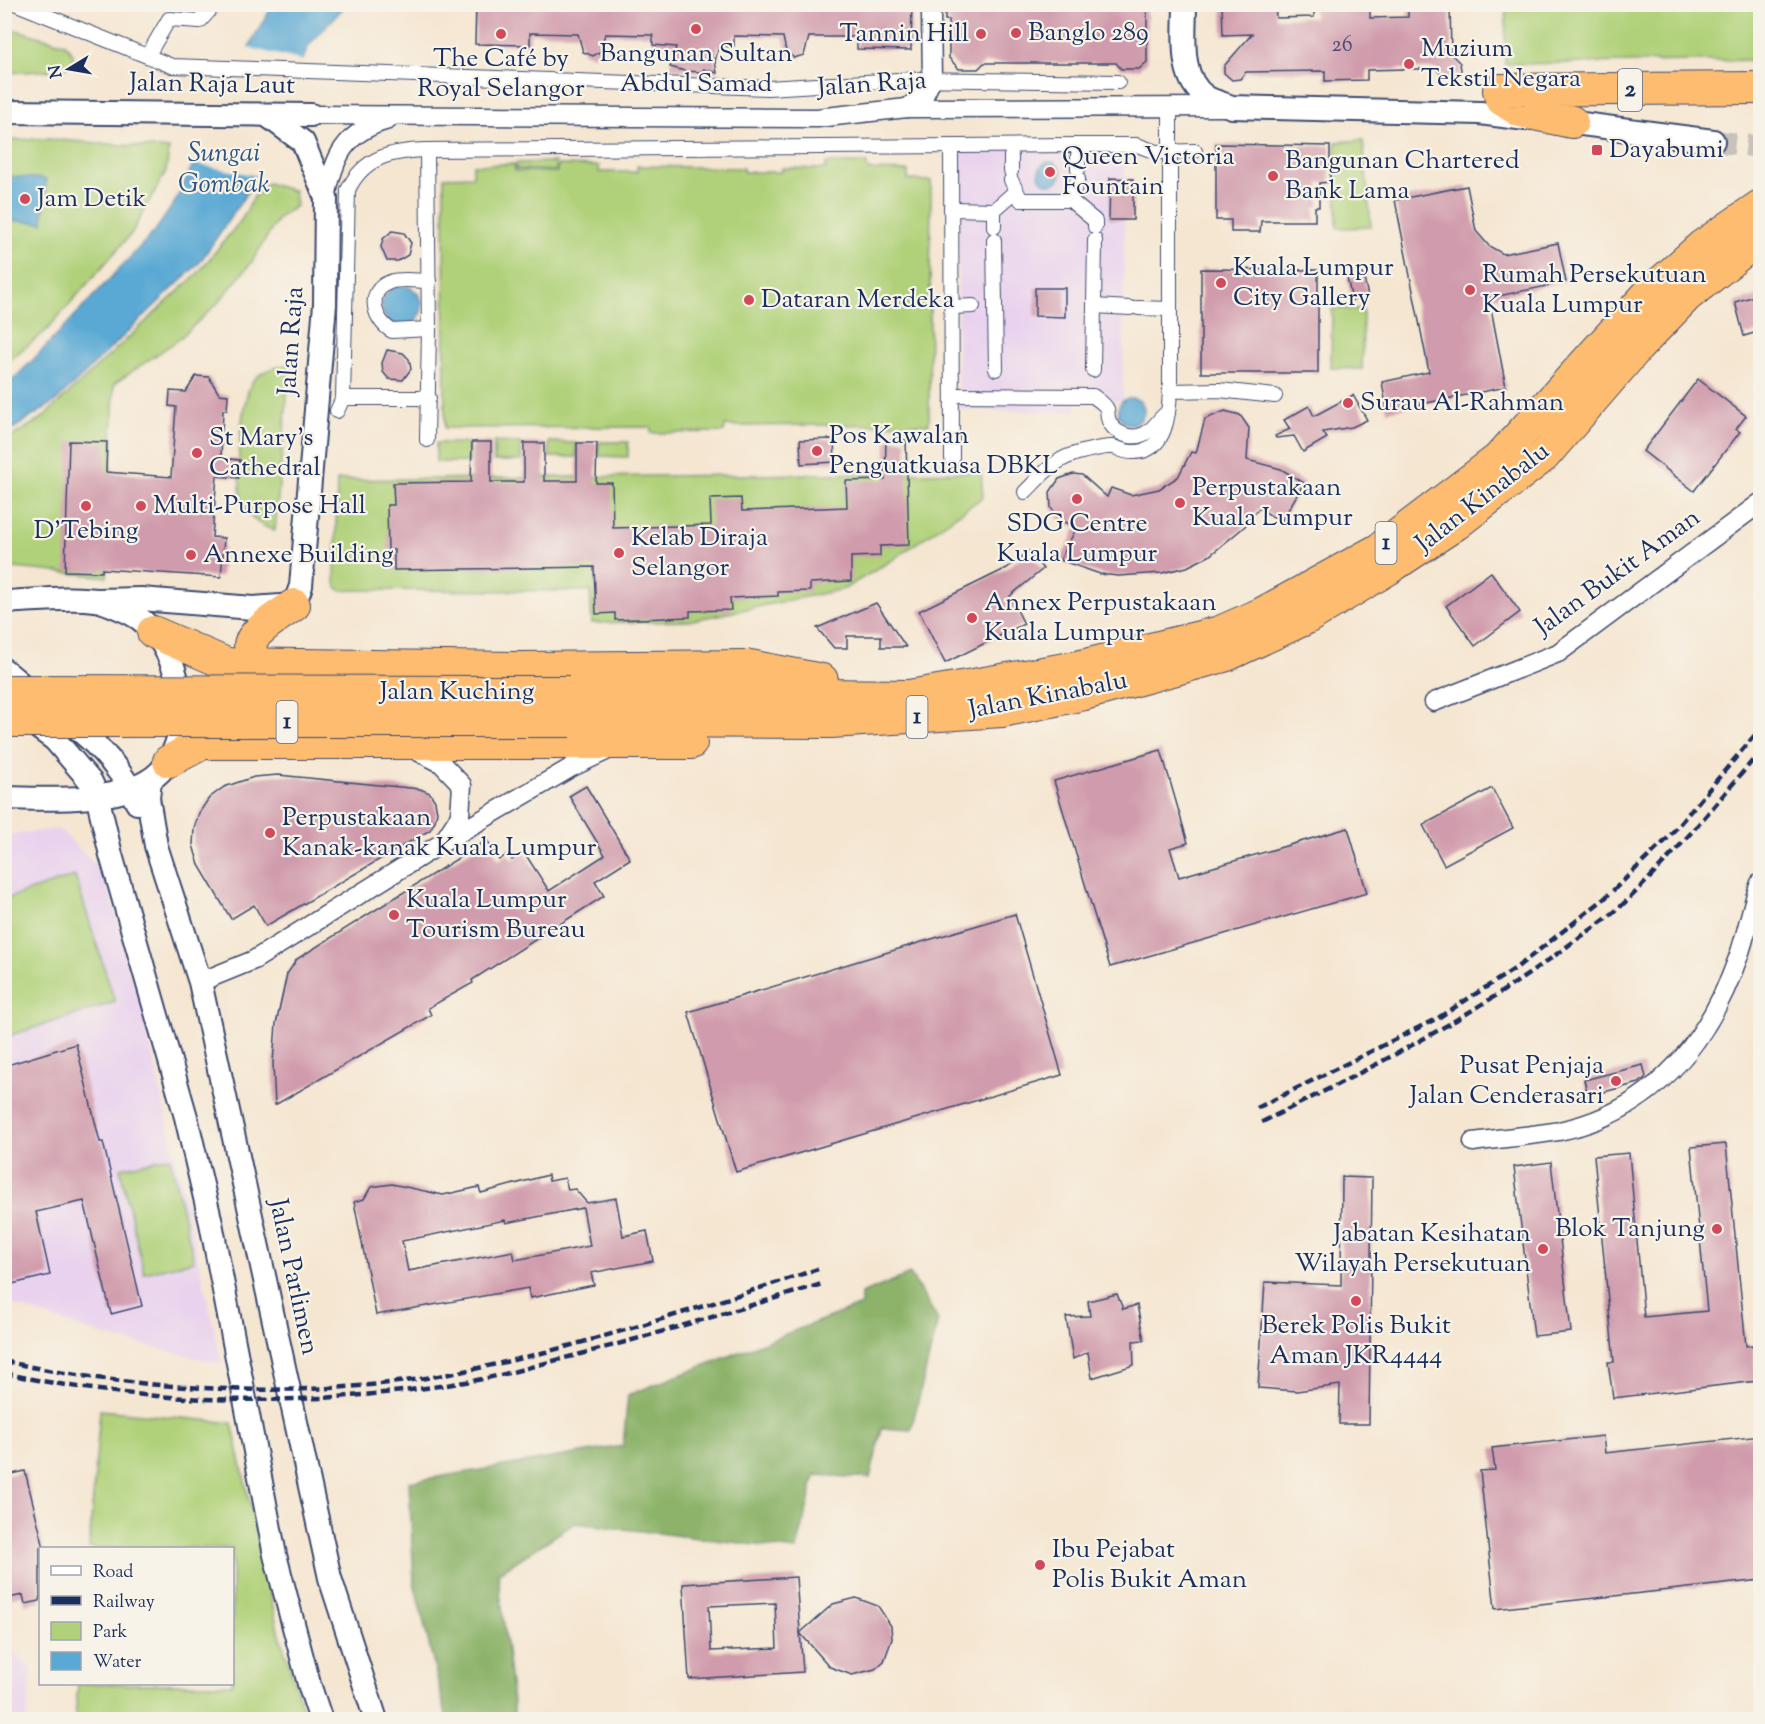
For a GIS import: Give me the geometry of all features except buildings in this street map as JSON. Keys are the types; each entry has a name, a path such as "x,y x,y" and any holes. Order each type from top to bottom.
{"highway":[{"name":"2","path":"1572,123 1520,111 1501,99 1499,90 1761,88"},
{"name":"Jalan Kinabalu","path":"909,696 1077,667 1220,632 1261,614 1378,550 1498,459 1649,293 1702,246 1761,206"},
{"name":"Jalan Kinabalu","path":"831,722 1002,711 1084,694 1227,656 1307,618 1456,524 1544,456 1637,348 1687,296 1761,238"},
{"path":"257,663 250,642 255,634 294,605"},
{"path":"153,632 221,662 519,668 750,666 909,696"},
{"name":"Jalan Kuching","path":"4,691 569,706 831,722"},
{"name":"Jalan Kuching","path":"4,721 909,696"},
{"path":"144,776 204,743 745,742 831,722"}],"street":[{"path":"17,4 172,66 768,88 932,79 1118,82"},
{"path":"148,55 169,19 200,21 215,4"},
{"path":"1185,4 1185,58 1192,84 1206,97 1232,107"},
{"path":"907,108 925,94 932,79 931,15"},
{"path":"1025,492 1057,462 1071,455 1105,447 1124,452 1148,450 1160,437 1170,411 1172,152 1170,107"},
{"name":"Jalan Raja","path":"311,115 817,118 907,108 1232,107"},
{"name":"2","path":"1232,107 1480,113 1713,141"},
{"name":"Jalan Raja Laut","path":"4,112 311,115"},
{"path":"4,124 53,113"},
{"path":"268,116 303,142 326,198"},
{"name":"Jalan Raja","path":"294,605 302,586 307,537 343,303 326,198 336,159 345,144 372,124 398,117"},
{"path":"337,411 343,398 343,303 348,190 352,180 374,159 382,155 427,150 951,146 1011,151 1077,150 1137,145 1156,152 1195,152"},
{"path":"951,146 952,459"},
{"path":"427,150 429,281 427,440"},
{"path":"1070,200 1078,174 1077,150"},
{"path":"1011,151 1013,181 1021,200 1070,200 1095,221 1093,396"},
{"path":"996,395 996,373 984,305 994,233 994,210 1013,181"},
{"path":"951,209 994,210"},
{"path":"429,281 390,282 380,289 375,304 379,321 392,331 429,330"},
{"path":"952,307 984,305"},
{"path":"1094,306 1170,309"},
{"path":"1170,391 1219,390 1275,396"},
{"path":"953,395 1093,396 1106,408 1110,424 1114,429 1128,436 1139,436 1149,431 1159,417 1170,411"},
{"path":"343,398 429,398"},
{"name":"Jalan Bukit Aman","path":"1434,702 1558,653 1761,503"},
{"path":"4,602 141,599 253,608 294,605"},
{"name":"Jalan Parlimen","path":"97,600 133,615 153,632 173,663 180,697 179,730 144,776 156,846 200,982 330,1578 376,1719"},
{"path":"4,670 82,732 144,776"},
{"path":"4,703 55,740 94,789 186,1117 211,1223 275,1554 321,1719"},
{"path":"402,744 441,763 462,785 460,816 442,843"},
{"path":"200,982 254,960 442,843 572,766 622,744"},
{"path":"4,798 70,798 144,776"},
{"path":"70,798 89,815 111,855"},
{"path":"4,810 28,799"},
{"path":"1473,1142 1560,1131 1628,1107 1649,1092 1678,1062 1712,1013 1738,958 1761,883"}],"shaded area":[{"path":"1125,144 1123,401 1076,400 1075,412 957,410 959,147"},
{"path":"59,829 104,873 141,1005 222,1364 102,1335 5,1302 4,835"},
{"path":"5,1643 32,1670 27,1719 5,1719"}],"green space":[{"path":"1506,5 1760,5 1760,60 1505,64"},
{"path":"5,27 65,44 73,54 74,64 60,70 5,73"},
{"path":"47,139 169,149 166,171 131,234 45,332 5,363 5,140"},
{"path":"1363,140 1371,227 1337,228 1336,142"},
{"path":"555,162 556,171 516,169 516,163"},
{"path":"826,163 867,163 867,170 908,171 908,180 931,181 929,424 725,426 724,432 651,433 651,427 445,428 444,177 473,176 473,165 514,164 515,171 557,172 558,165 599,166 599,172 637,172 637,166 743,168 743,172 782,172 782,168 826,169"},
{"path":"268,183 294,191 296,206 279,217 251,263 217,304 178,340 114,384 107,577 5,567 5,441 42,418 198,273 242,219 255,195"},
{"path":"1332,309 1363,309 1362,369 1331,368"},
{"path":"290,364 275,530 257,521 244,505 239,480 240,442 248,390 253,381 265,371"},
{"path":"494,442 521,443 521,461 494,461"},
{"path":"549,442 576,443 576,457 549,457"},
{"path":"599,442 628,442 628,457 599,456"},
{"path":"436,443 468,443 469,462 436,462"},
{"name":"Kelab Diraja Selangor","path":"981,472 983,497 892,560 844,589 688,621 592,623 590,591 339,590 335,583 337,480"},
{"path":"75,876 115,1002 5,1037 5,899"},
{"path":"170,1157 194,1261 144,1273 120,1168"},
{"path":"910,1274 938,1320 911,1430 882,1428 870,1478 815,1475 797,1550 575,1523 498,1573 515,1719 447,1719 414,1582 409,1482 623,1446 628,1395 861,1305 861,1294"},
{"path":"100,1410 232,1423 277,1626 306,1719 75,1719 78,1685 234,1685 234,1547 89,1547"}],"water":[{"name":"Sungai Gombak","path":"273,5 346,5 309,45 249,190 200,262 56,401 5,434 5,387 155,231 175,202 254,37"},
{"name":"Queen Victoria Fountain","path":"1050,162 1058,165 1061,173 1058,181 1050,184 1042,181 1039,173 1042,165"},
{"name":"Jam Detik","path":"5,176 46,179 43,223 5,220"},
{"path":"402,286 416,292 422,306 416,320 402,326 388,320 382,306 388,292"},
{"path":"1131,398 1140,402 1144,411 1140,420 1131,424 1122,420 1118,411 1122,402"}],"pier":[{"path":"246,47 305,61 258,176 190,163"}],"tunnel":[{"path":"1713,141 1760,147"}],"railway":[{"path":"1257,1108 1438,1018 1516,968 1604,899 1666,840 1760,729"},
{"path":"1262,1122 1422,1040 1537,969 1603,921 1657,870 1760,752"},
{"path":"4,1361 118,1381 178,1386 239,1389 360,1386 474,1369 561,1348 818,1269"},
{"path":"4,1373 121,1393 181,1398 300,1399 419,1389 477,1380 594,1351 822,1284"}],"place":[{"name":"Bangunan Sultan Abdul Samad","path":"696,29"},
{"name":"Banglo 289","path":"1016,33"},
{"name":"The Café by Royal Selangor","path":"501,34"},
{"name":"Tannin Hill","path":"981,34"},
{"name":"Muzium Tekstil Negara","path":"1409,64"},
{"name":"Dayabumi","path":"1597,150"},
{"name":"Queen Victoria Fountain","path":"1050,172"},
{"name":"Bangunan Chartered Bank Lama","path":"1273,176"},
{"name":"Jam Detik","path":"25,199"},
{"name":"Kuala Lumpur City Gallery","path":"1221,283"},
{"name":"Rumah Persekutuan Kuala Lumpur","path":"1470,290"},
{"name":"Dataran Merdeka","path":"749,300"},
{"name":"Surau Al-Rahman","path":"1348,403"},
{"name":"Pos Kawalan Penguatkuasa DBKL","path":"817,451"},
{"name":"St Mary's Cathedral","path":"197,453"},
{"name":"SDG Centre Kuala Lumpur","path":"1077,499"},
{"name":"Perpustakaan Kuala Lumpur","path":"1180,503"},
{"name":"D’Tebing","path":"86,506"},
{"name":"Multi-Purpose Hall","path":"141,506"},
{"name":"Kelab Diraja Selangor","path":"619,553"},
{"name":"Annexe Building","path":"191,555"},
{"name":"Annex Perpustakaan Kuala Lumpur","path":"972,618"},
{"name":"Perpustakaan Kanak-kanak Kuala Lumpur","path":"270,833"},
{"name":"Kuala Lumpur Tourism Bureau","path":"394,915"},
{"name":"Pusat Penjaja Jalan Cenderasari","path":"1616,1081"},
{"name":"Blok Tanjung","path":"1717,1229"},
{"name":"Jabatan Kesihatan Wilayah Persekutuan","path":"1543,1249"},
{"name":"Berek Polis Bukit Aman JKR4444","path":"1356,1301"},
{"name":"Ibu Pejabat Polis Bukit Aman","path":"1040,1565"}]}
